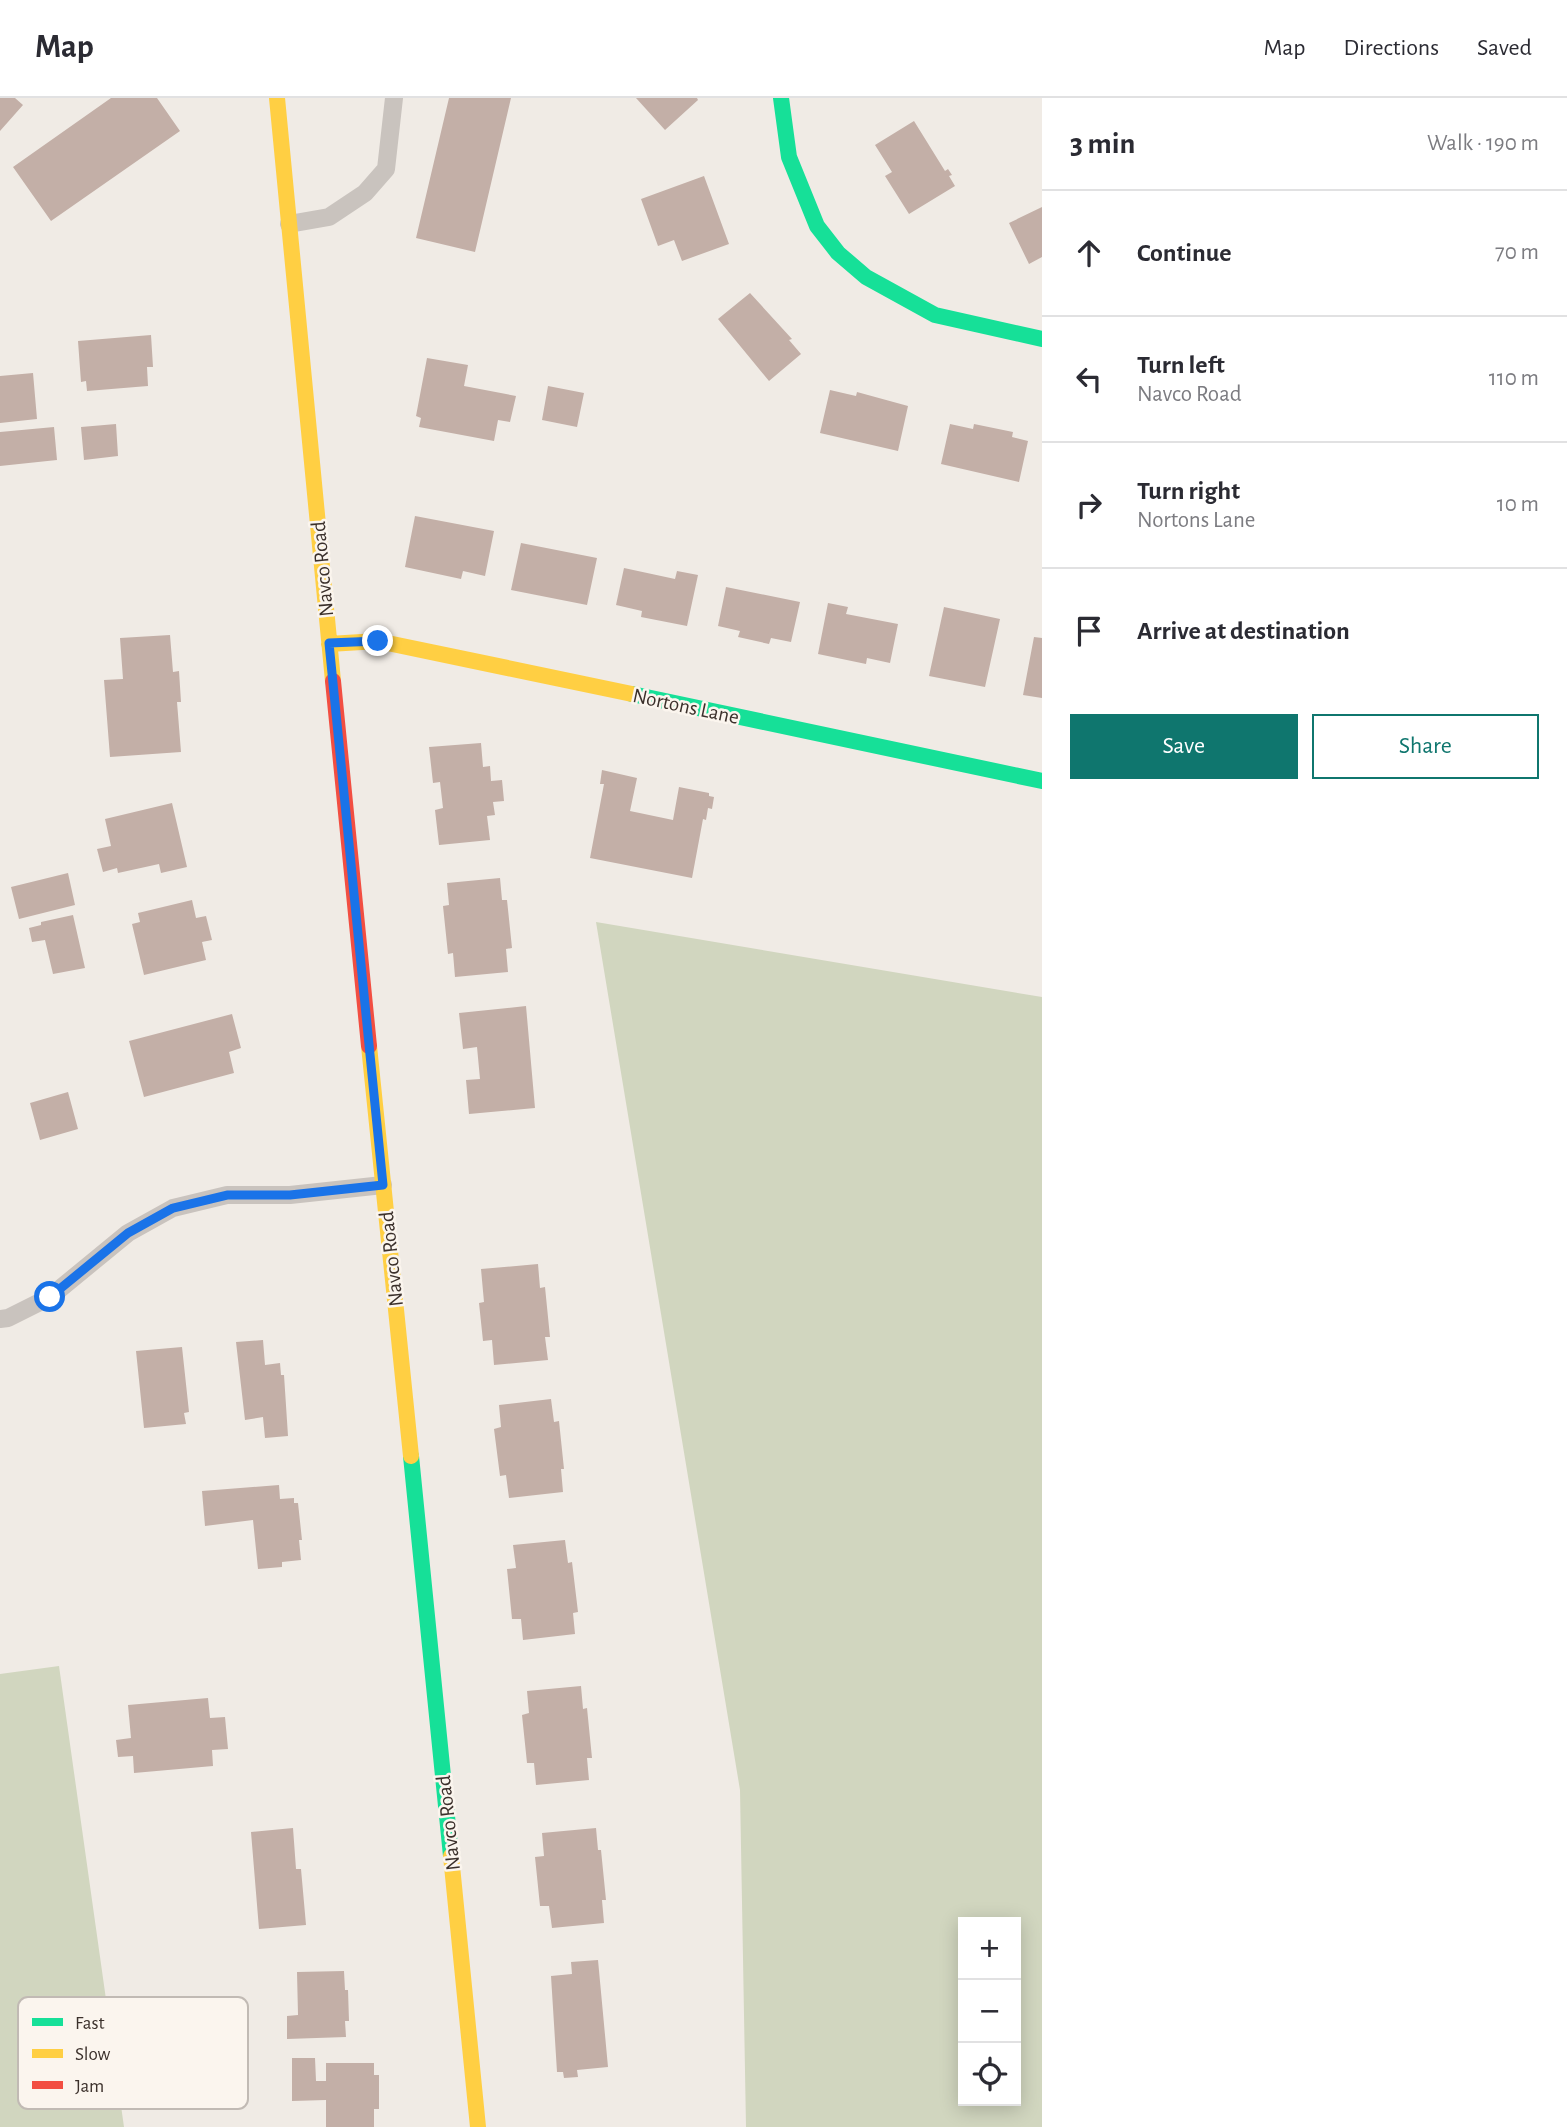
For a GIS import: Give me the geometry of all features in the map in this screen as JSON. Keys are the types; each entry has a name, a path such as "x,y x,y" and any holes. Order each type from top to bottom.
{"street":[{"name":"Navco Road","path":"276,98 478,2127"},
{"path":"781,98 789,157 817,226 838,253 866,277 935,315 1042,339"},
{"name":"Nortons Lane","path":"329,643 378,641 1042,781"}],"lane":[{"path":"289,224 329,217 365,193 386,169 394,98"},
{"path":"0,1319 8,1318 50,1297 128,1233 173,1208 227,1195 290,1195 383,1185"}],"green space":[{"path":"596,922 1042,997 1042,2127 746,2127 740,1790"},
{"path":"59,1666 106,1997 18,1997 18,2109 121,2109 124,2127 0,2127 0,1674"}],"building":[{"path":"0,98 15,98 23,105 0,131"},
{"path":"111,98 157,98 180,131 51,221 13,167"},
{"path":"449,98 511,98 475,252 416,238"},
{"path":"636,98 697,98 698,100 665,130"},
{"path":"914,121 945,171 948,169 952,175 949,176 955,186 909,214 885,176 892,172 875,145"},
{"path":"704,176 729,244 682,261 674,240 658,246 641,199"},
{"path":"1042,207 1042,257 1029,264 1009,223"},
{"path":"750,293 792,339 789,340 801,354 769,381 718,319"},
{"path":"151,335 153,367 147,367 148,386 87,391 86,381 81,382 78,341"},
{"path":"427,358 468,365 464,386 516,396 510,422 498,420 494,441 419,427 421,418 416,416"},
{"path":"33,373 37,419 0,423 0,376"},
{"path":"548,386 584,393 577,427 542,420"},
{"path":"830,390 856,396 857,392 908,406 898,451 820,433"},
{"path":"116,424 118,456 84,460 81,427"},
{"path":"950,424 973,429 974,424 1013,432 1012,437 1028,441 1019,482 941,464"},
{"path":"54,427 57,460 0,466 0,432"},
{"path":"415,516 494,531 485,576 463,571 461,579 405,567"},
{"path":"521,543 597,558 587,605 511,590"},
{"path":"624,568 675,579 677,571 698,575 687,626 641,617 642,611 616,605"},
{"path":"726,587 800,602 791,642 771,638 769,644 738,637 740,631 718,626"},
{"path":"828,603 848,607 846,614 898,624 890,663 867,658 866,664 818,654"},
{"path":"944,607 1000,619 985,687 929,676"},
{"path":"170,635 173,672 179,671 181,702 177,702 181,752 110,757 104,680 123,679 120,638"},
{"path":"1034,637 1042,638 1042,698 1023,695"},
{"path":"481,743 483,767 490,766 491,781 502,780 504,801 493,802 495,815 487,816 490,840 439,845 435,810 443,808 440,782 433,783 429,747"},
{"path":"602,770 637,778 630,811 673,820 679,787 709,793 709,796 714,797 712,809 708,808 706,820 703,819 692,878 590,858 604,784 600,784"},
{"path":"172,803 187,867 161,873 159,864 118,873 117,868 103,872 97,849 111,846 105,819"},
{"path":"68,873 75,905 19,919 11,887"},
{"path":"500,878 502,900 507,900 512,948 506,949 508,972 455,977 453,953 448,954 443,906 449,905 447,883"},
{"path":"192,900 196,918 206,916 212,940 202,942 206,960 144,975 132,924 140,922 138,913"},
{"path":"73,915 85,968 53,974 45,940 32,942 29,928 41,925 41,922"},
{"path":"526,1006 535,1108 469,1114 466,1080 480,1079 477,1047 463,1049 459,1013"},
{"path":"232,1014 241,1048 229,1052 234,1073 144,1097 129,1041"},
{"path":"68,1092 78,1129 40,1140 30,1103"},
{"path":"538,1264 540,1288 545,1287 550,1337 545,1337 548,1360 494,1365 492,1340 483,1341 479,1303 484,1302 481,1269"},
{"path":"263,1340 265,1365 280,1363 281,1375 284,1375 288,1436 265,1438 263,1417 245,1420 236,1342"},
{"path":"182,1347 189,1412 184,1413 186,1424 144,1428 136,1351"},
{"path":"551,1399 554,1422 559,1421 564,1469 561,1469 563,1492 509,1498 506,1475 500,1476 494,1429 501,1427 499,1405"},
{"path":"279,1485 280,1499 294,1498 294,1503 298,1503 301,1560 282,1562 282,1567 258,1569 253,1520 205,1526 202,1491"},
{"path":"565,1540 568,1563 572,1562 578,1612 573,1613 575,1634 523,1640 521,1619 512,1619 507,1569 516,1568 513,1545"},
{"path":"581,1686 583,1709 587,1708 592,1758 587,1758 589,1780 536,1785 534,1763 527,1763 522,1715 529,1713 527,1691"},
{"path":"208,1698 210,1718 225,1717 228,1749 212,1750 213,1766 134,1773 133,1756 118,1757 116,1740 131,1738 128,1705"},
{"path":"293,1828 296,1869 301,1869 306,1925 259,1929 251,1832"},
{"path":"596,1828 606,1900 602,1900 604,1923 552,1928 549,1906 540,1906 535,1857 544,1856 542,1833"},
{"path":"598,1960 608,2067 577,2070 578,2077 564,2078 563,2072 557,2072 551,1976 572,1974 571,1962"},
{"path":"344,1971 349,2021 345,2021 346,2037 287,2039 287,2016 298,2015 297,1972"},
{"path":"292,2058 315,2058 316,2081 326,2081 326,2063 374,2063 374,2075 379,2075 379,2109 374,2109 374,2127 326,2127 326,2100 292,2101"}],"traffic: fast":[{"path":"781,98 789,157 817,226 838,253 866,277 935,315 1042,339"},
{"path":"632,694 1042,781"},
{"path":"411,1456 451,1856"}],"traffic: slow":[{"path":"277,98 333,681"},
{"path":"329,644 378,641 632,694"},
{"path":"369,1046 411,1456"},
{"path":"451,1856 478,2127"}],"traffic: jam":[{"path":"333,681 369,1046"}],"route":[{"path":"50,1297 128,1233 173,1208 227,1195 290,1195 383,1185 329,643 378,641"}]}
